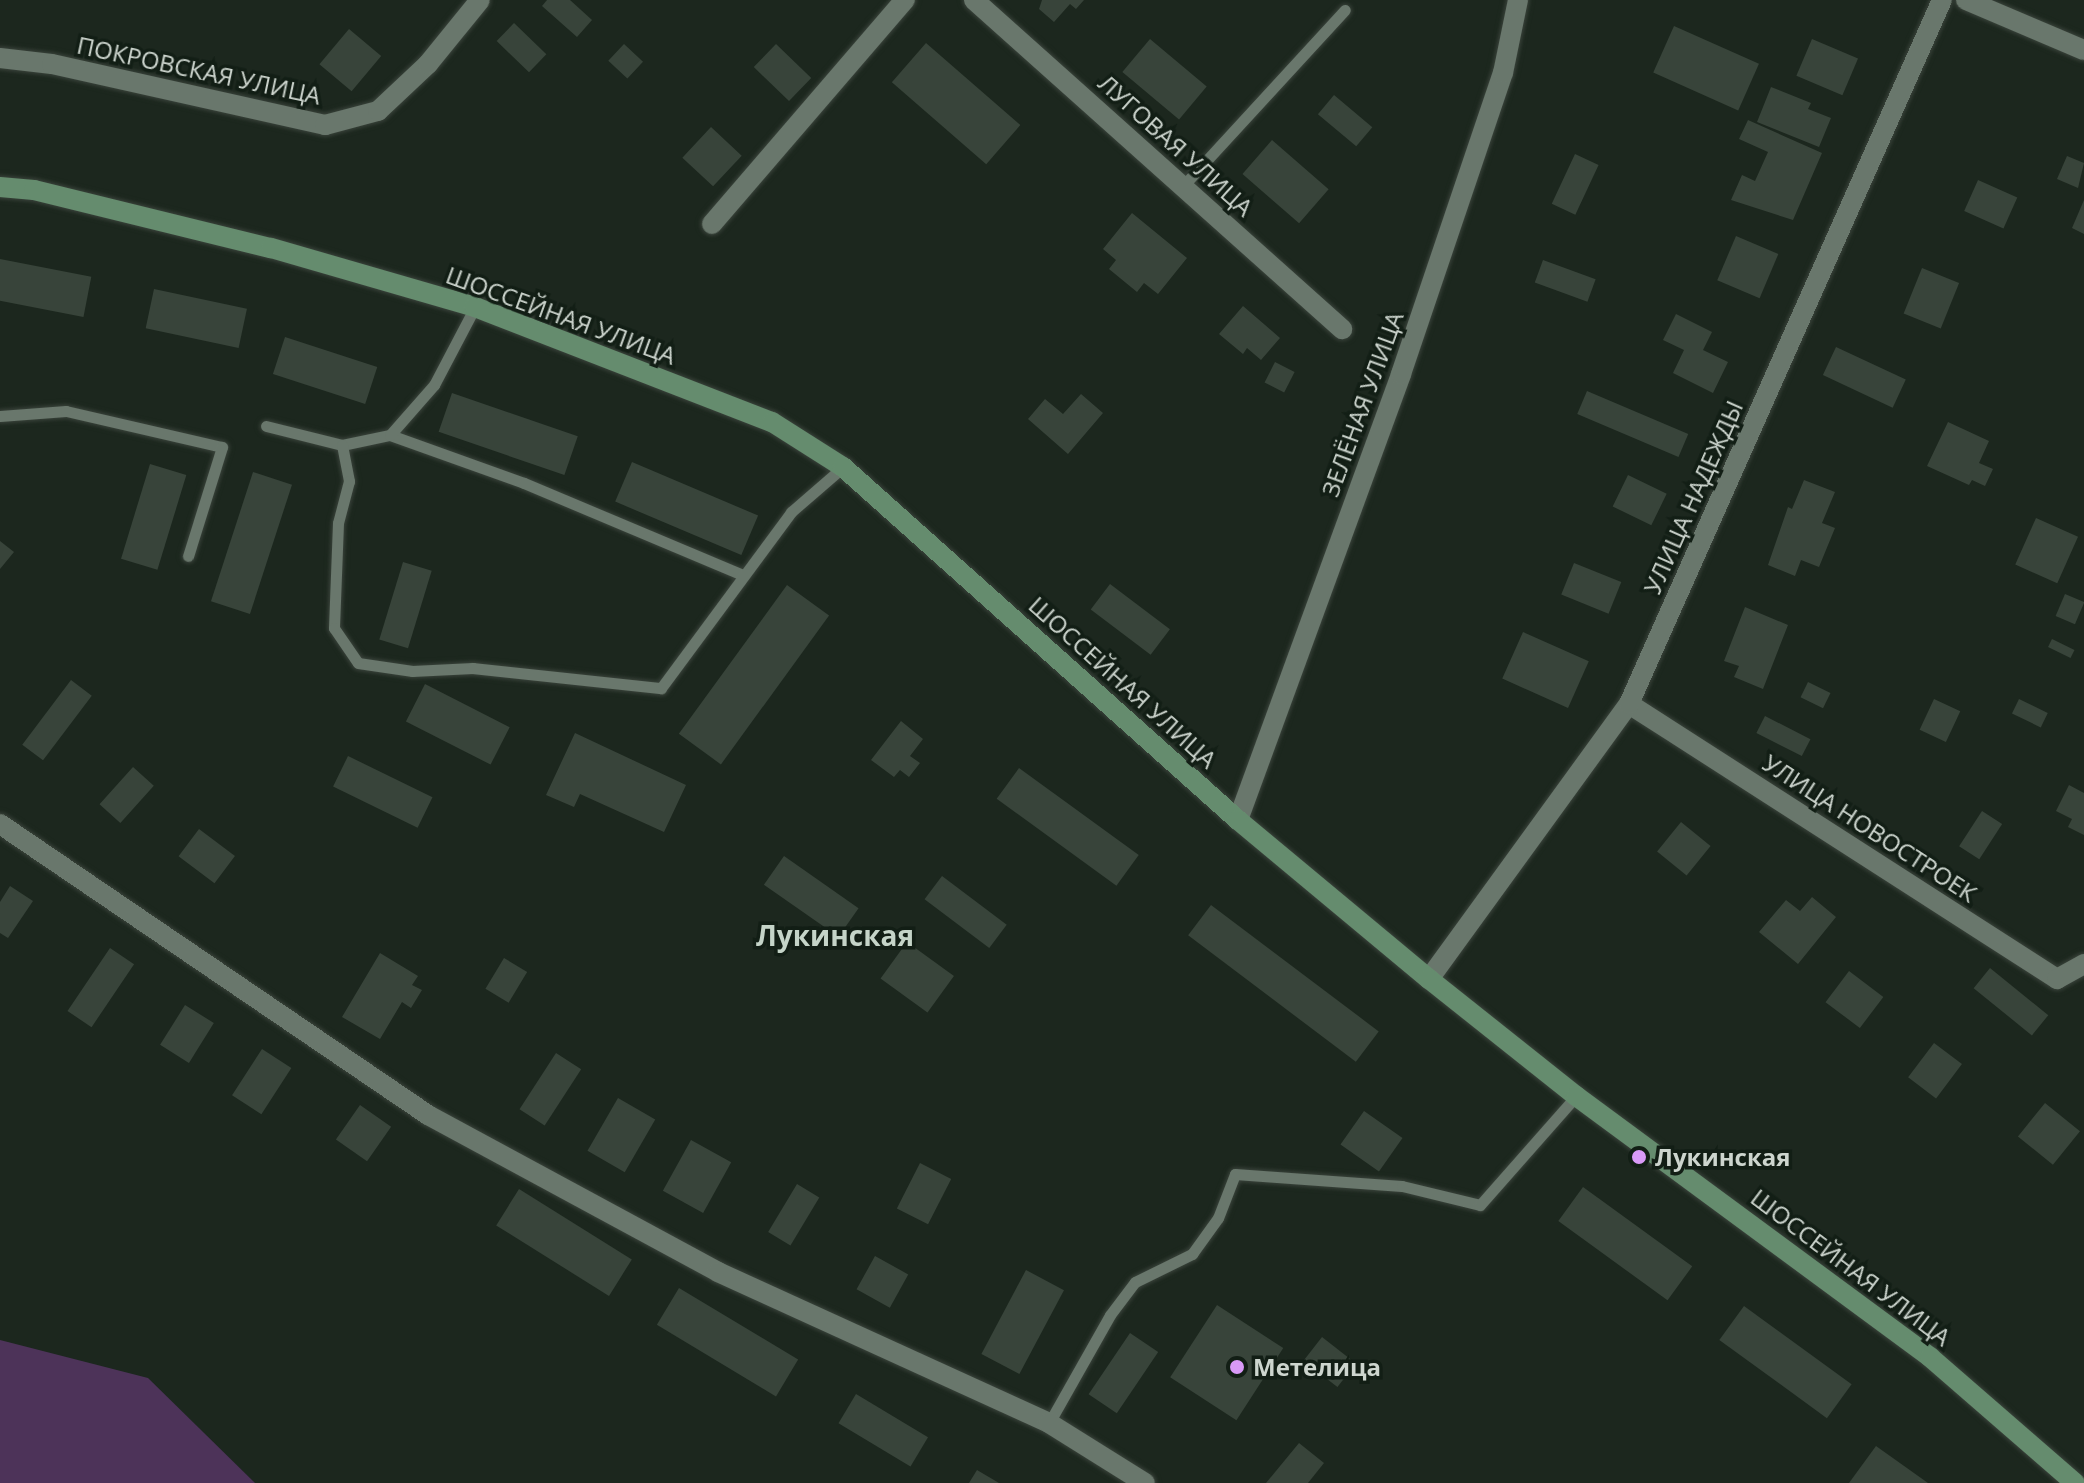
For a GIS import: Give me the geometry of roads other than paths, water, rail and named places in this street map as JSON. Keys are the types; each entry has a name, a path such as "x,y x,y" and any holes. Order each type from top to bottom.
{"main road":[{"name":"ШОССЕЙНАЯ УЛИЦА","path":"0,187 34,190 271,248 475,307 772,422 843,467 1238,820 1429,979 1576,1096 1930,1357 2075,1483"}],"street":[{"name":"ПОКРОВСКАЯ УЛИЦА","path":"0,58 52,64 325,125 378,111 428,64 480,0"},
{"path":"712,224 905,0"},
{"name":"ЛУГОВАЯ УЛИЦА","path":"974,0 1342,329"},
{"name":"ЗЕЛЁНАЯ УЛИЦА","path":"1238,820 1437,269 1503,73 1518,0"},
{"name":"УЛИЦА НАДЕЖДЫ","path":"1429,979 1629,704 1942,0"},
{"path":"1966,0 2084,50"},
{"name":"УЛИЦА НОВОСТРОЕК","path":"1629,704 2057,979 2084,964"},
{"path":"0,824 428,1115 718,1272 1049,1423 1145,1483"}],"lane":[{"path":"1183,186 1345,10"},
{"path":"390,435 434,385 475,307"},
{"path":"0,416 66,411 222,447 188,556"},
{"path":"266,426 342,445 390,435 524,483 743,575"},
{"path":"342,445 349,481 338,523 334,628 358,663 412,671 473,668 661,688 791,512 843,467"},
{"path":"1049,1423 1110,1315 1135,1282 1192,1254 1218,1218 1235,1174 1402,1186 1480,1205 1576,1096"}],"place":[{"name":"Лукинская","path":"1639,1157"},
{"name":"Метелица","path":"1237,1367"}],"district":[{"name":"Лукинская","path":"835,935"}]}
